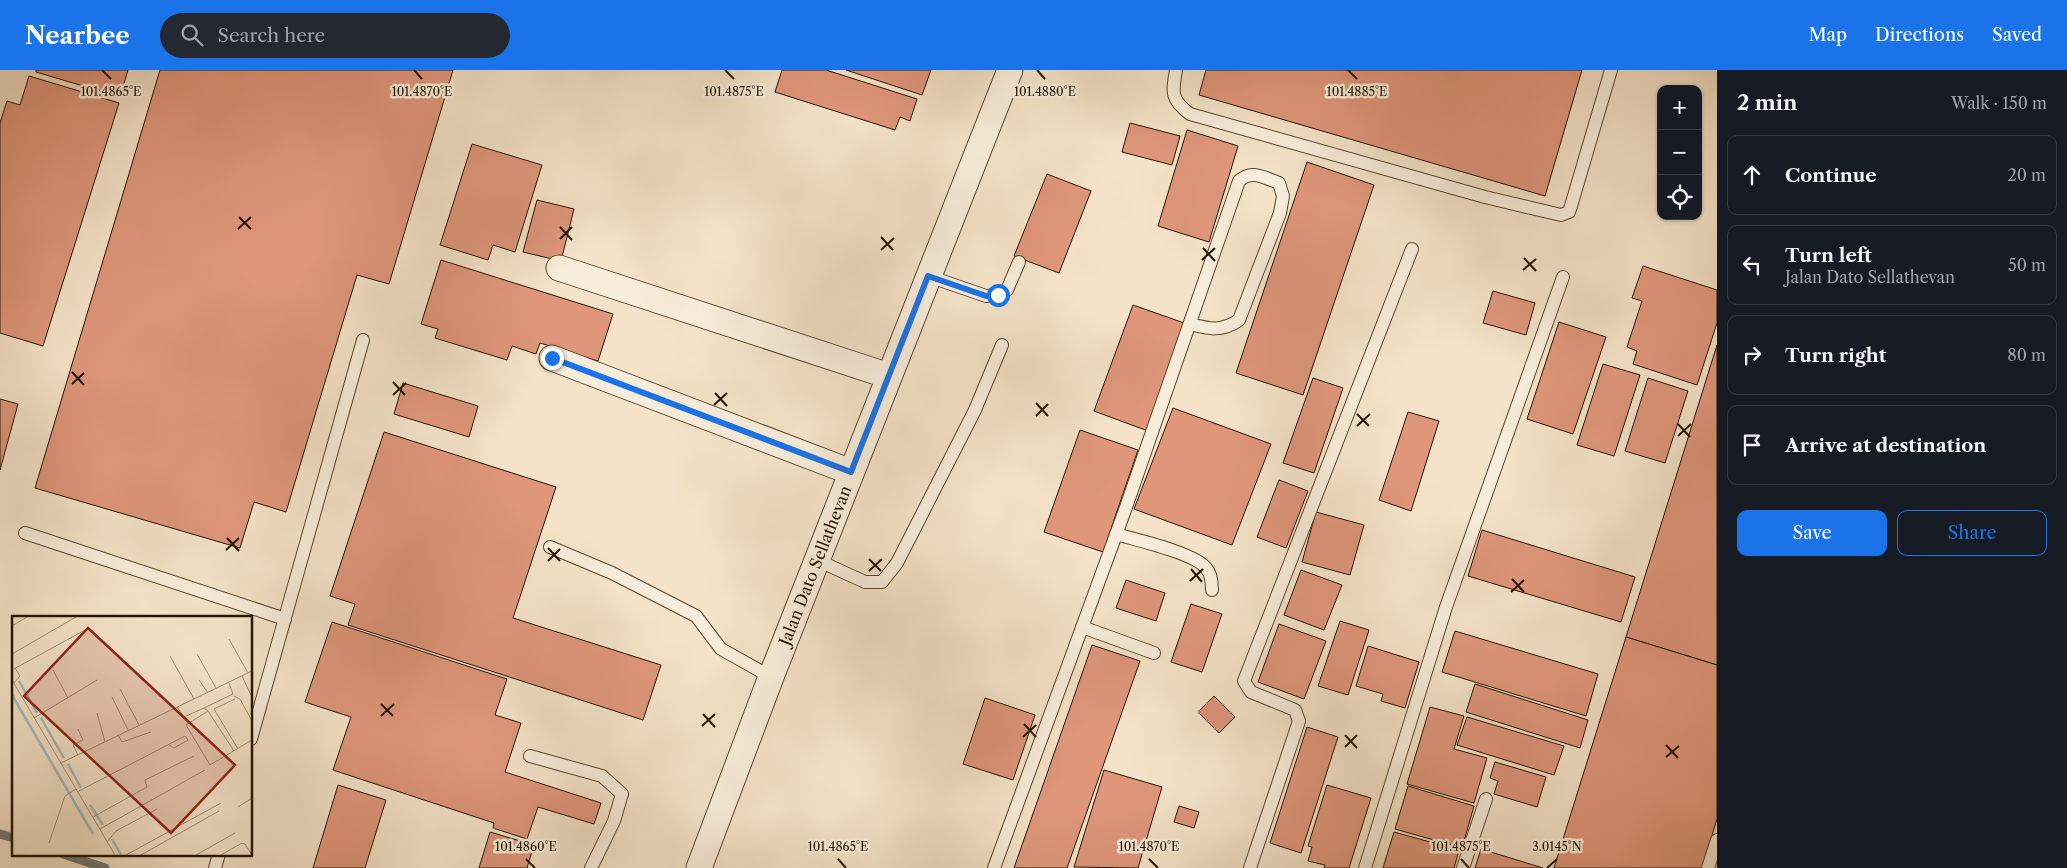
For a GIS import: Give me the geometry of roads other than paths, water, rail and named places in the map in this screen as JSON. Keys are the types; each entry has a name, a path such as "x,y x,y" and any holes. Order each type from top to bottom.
{"street":[{"name":"Jalan Dato Sellathevan","path":"699,868 816,560 832,465 928,276 1010,70"},
{"path":"559,268 880,373"},
{"path":"552,358 832,465"}],"lane":[{"path":"1176,70 1173,86 1177,104 1190,114 1485,197 1561,215 1568,212 1571,206 1611,70"},
{"path":"994,868 1116,534 1239,180 1245,175 1254,174 1279,183 1283,196 1280,213 1239,320 1229,328 1208,329 1190,324"},
{"path":"1250,868 1299,721 1295,710 1251,692 1244,681 1412,249"},
{"path":"928,276 986,296 998,295 1007,290 1019,262"},
{"path":"1364,868 1446,606 1564,276"},
{"path":"252,735 363,340"},
{"path":"816,560 865,582 882,582 897,563 975,410 1002,345"},
{"path":"25,533 285,619"},
{"path":"1116,534 1194,558 1207,568 1212,583 1212,590"},
{"path":"550,547 612,573 696,616 720,649 771,677"},
{"path":"1082,627 1154,653"},
{"path":"530,756 602,776 622,794 614,821 591,868"},
{"path":"1463,868 1486,799"},
{"path":"1708,868 1717,840"}],"waterway":[{"path":"0,834 12,837"},
{"path":"69,856 105,868"}]}
